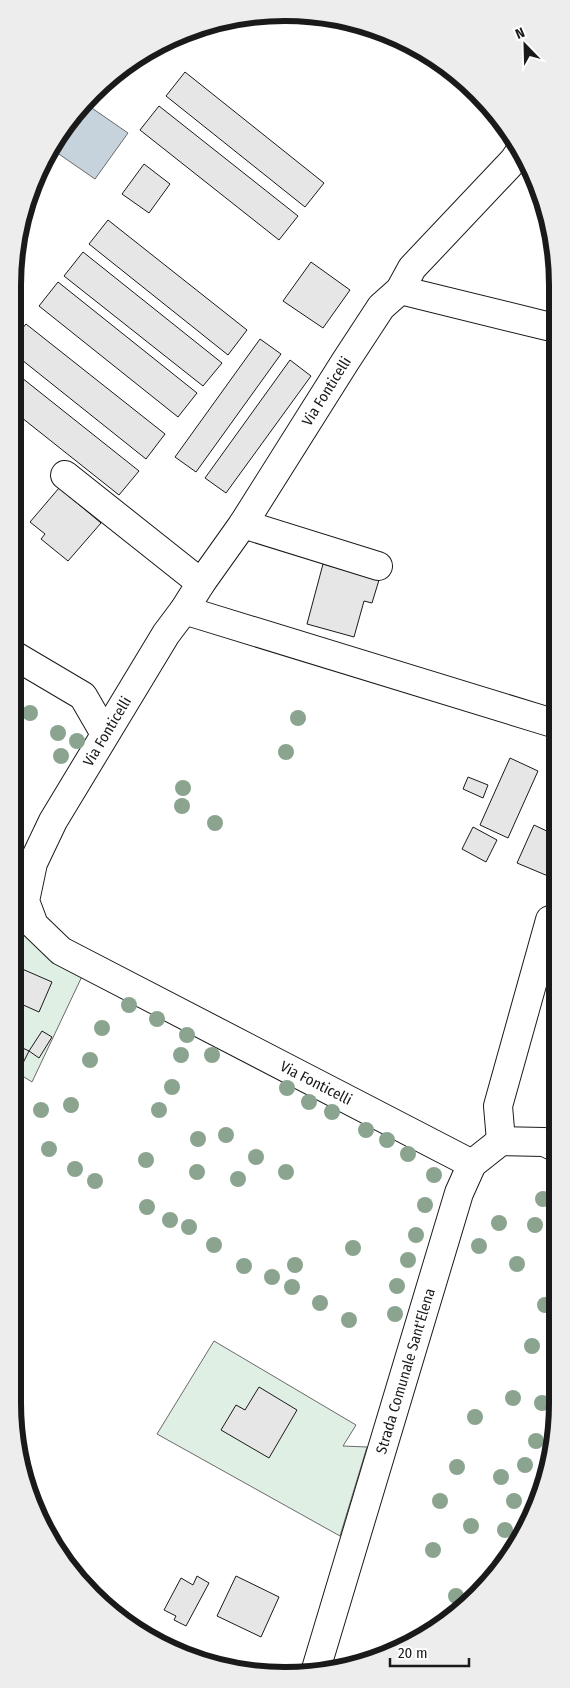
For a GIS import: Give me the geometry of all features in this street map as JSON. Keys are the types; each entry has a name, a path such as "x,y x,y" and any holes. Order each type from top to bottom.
{"street":[{"name":"Via Fonticelli","path":"472,1164 61,951 34,925 25,901 33,863 54,821 105,734 166,634 243,524 381,307 400,290 412,268 473,206 516,157"},
{"path":"400,290 549,327"},
{"path":"64,475 201,583"},
{"path":"243,524 378,566"},
{"path":"184,610 549,722"},
{"path":"21,659 83,696 105,734"},
{"path":"549,924 498,1106 501,1141 544,1142 549,1144"},
{"name":"Strada Comunale Sant'Elena","path":"317,1664 456,1202 472,1164 501,1141"}],"green space":[{"path":"21,910 85,970 32,1082 21,1075"},
{"path":"214,1341 356,1425 343,1446 367,1447 340,1536 157,1434"}],"shaded area":[{"path":"91,107 128,133 95,179 57,153 76,124"}],"building":[{"path":"185,72 324,183 305,207 166,96"},
{"path":"159,106 298,216 279,240 140,130"},
{"path":"144,164 170,184 149,213 122,194"},
{"path":"108,220 247,330 228,355 89,244"},
{"path":"83,252 222,363 203,386 64,276"},
{"path":"311,262 350,290 323,328 283,301"},
{"path":"58,282 197,393 178,417 39,306"},
{"path":"26,324 165,434 146,459 21,359 21,330"},
{"path":"260,339 281,354 196,472 175,457"},
{"path":"290,360 311,376 226,493 205,478"},
{"path":"21,377 139,471 119,495 21,417"},
{"path":"59,488 101,523 68,561 41,539 45,534 30,522"},
{"path":"323,564 379,580 372,603 364,601 354,637 307,624"},
{"path":"510,758 538,771 508,838 480,825"},
{"path":"468,777 488,785 483,798 463,789"},
{"path":"534,825 549,832 548,876 517,863"},
{"path":"473,827 497,840 486,862 462,849"},
{"path":"21,968 52,982 39,1012 21,1004"},
{"path":"42,1031 52,1037 39,1058 29,1051"},
{"path":"21,1047 29,1051 21,1064"},
{"path":"259,1387 297,1410 269,1458 221,1430 236,1405 245,1410"},
{"path":"197,1576 209,1583 186,1626 174,1620 176,1616 164,1610 181,1578 193,1585"},
{"path":"236,1576 279,1597 261,1637 217,1616"}]}
